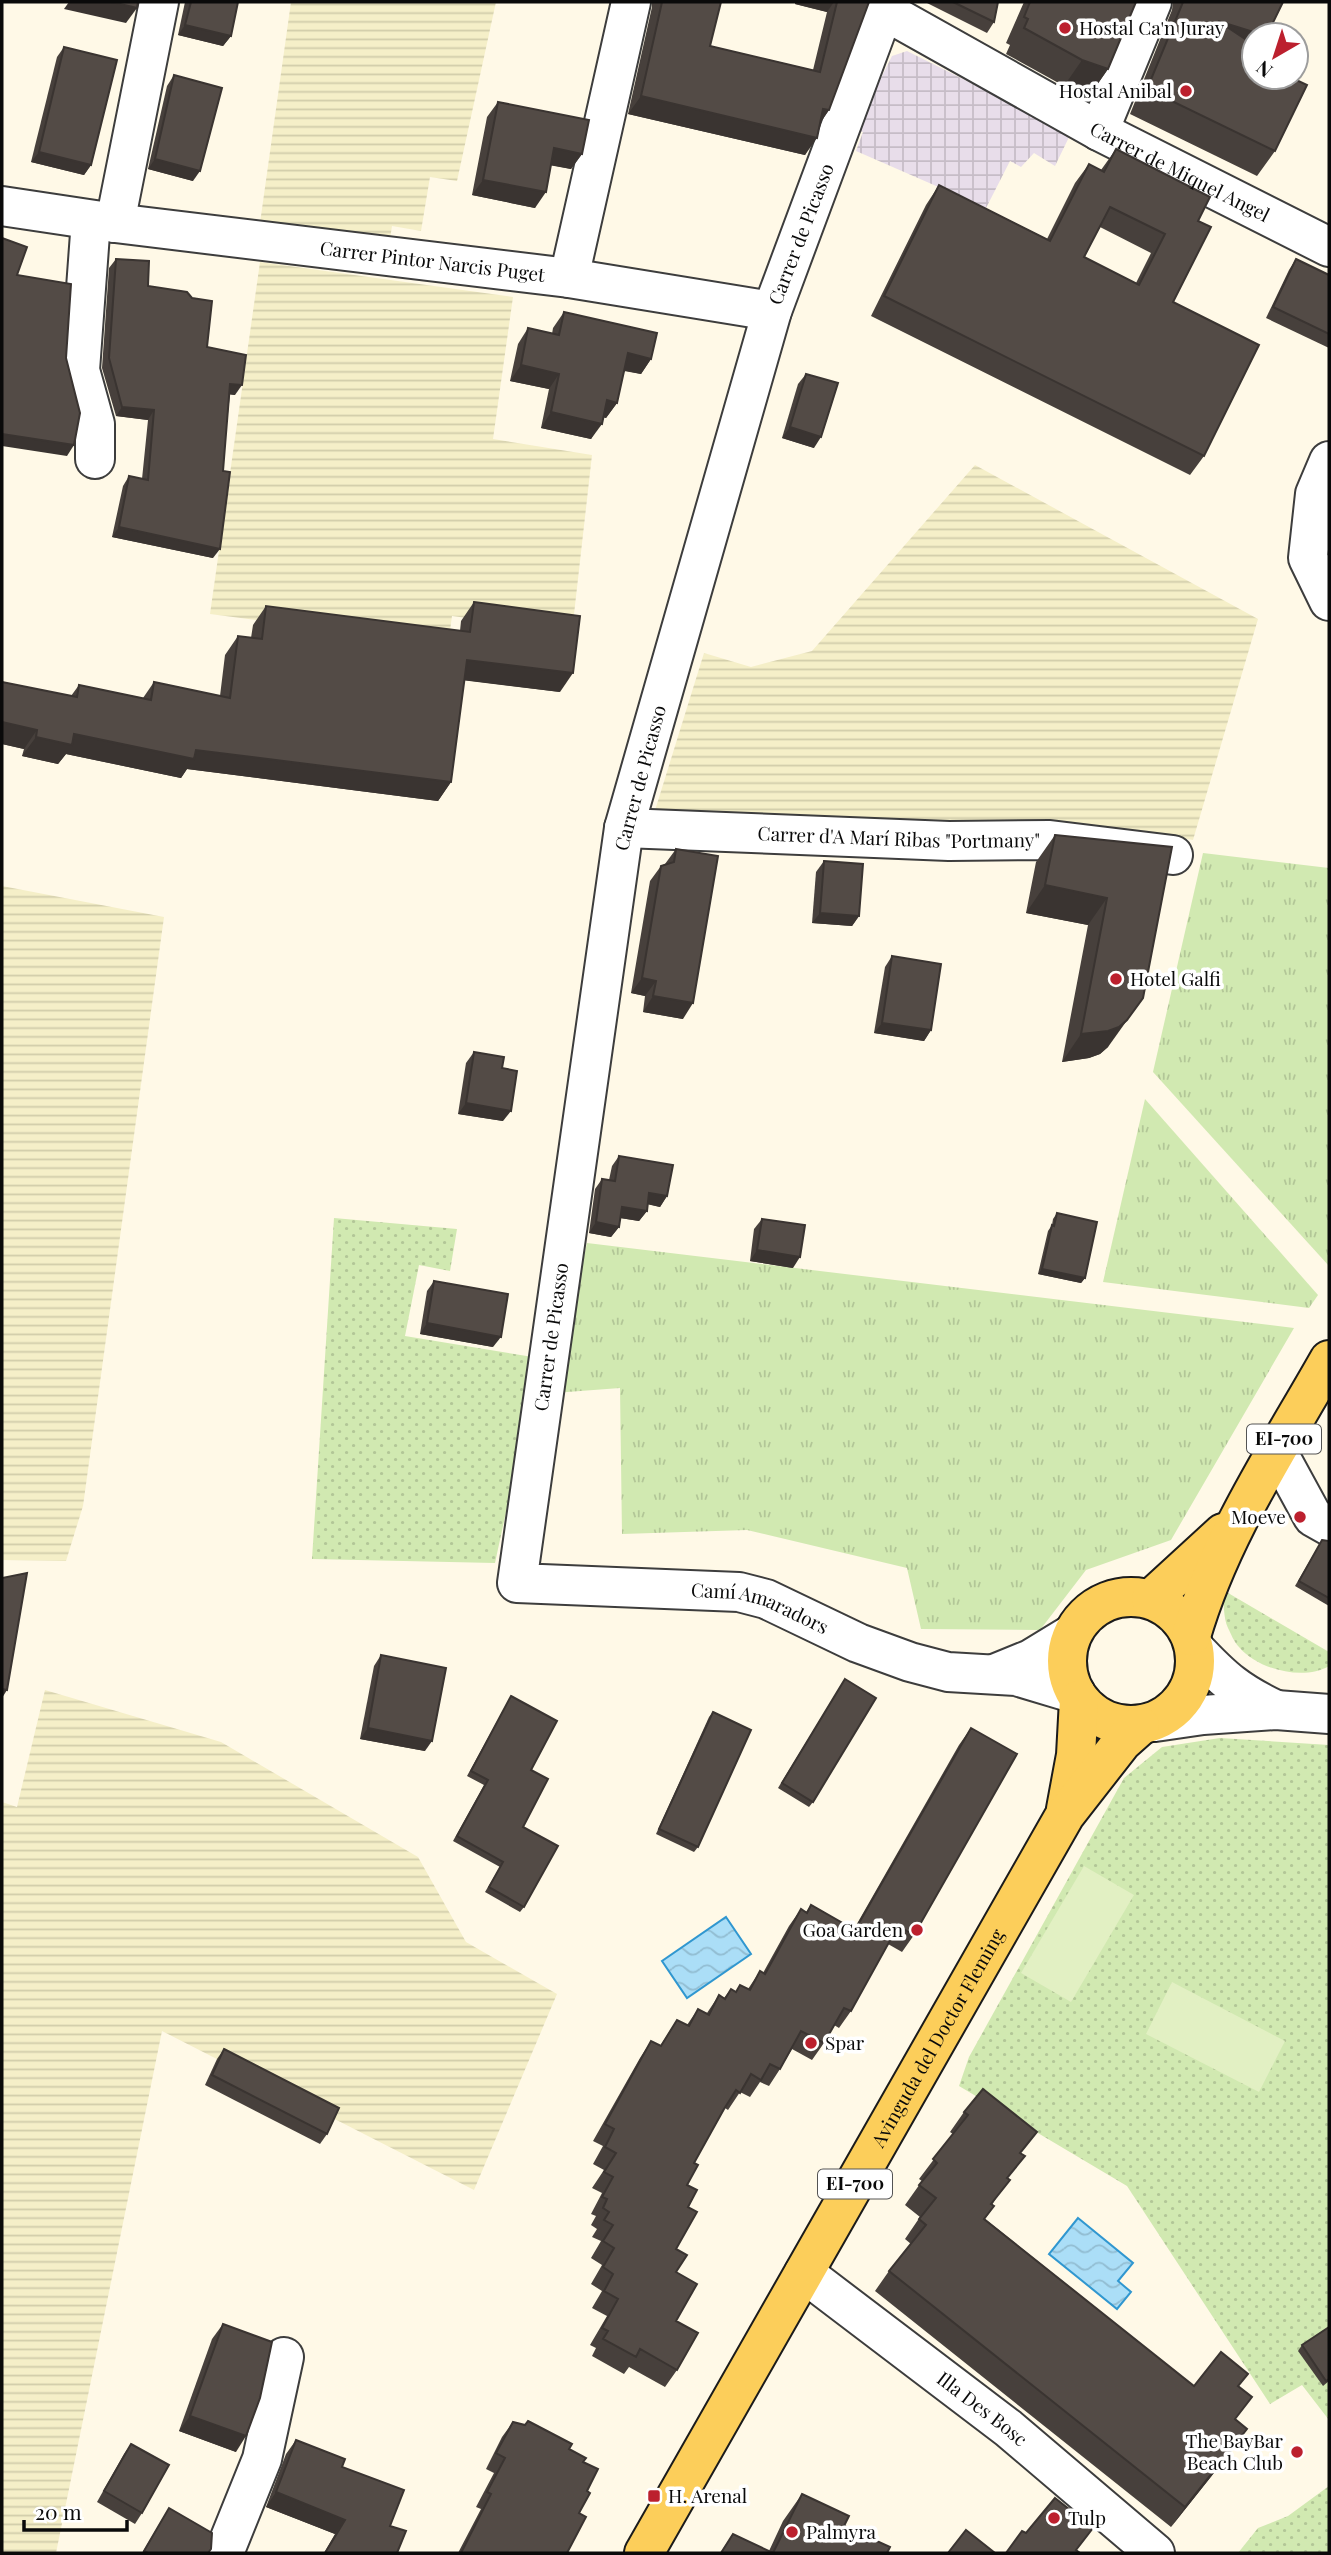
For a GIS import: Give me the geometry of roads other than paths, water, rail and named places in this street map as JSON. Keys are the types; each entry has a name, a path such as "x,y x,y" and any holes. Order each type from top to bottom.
{"main road":[{"name":"Avinguda del Doctor Fleming","path":"644,2553 1065,1815 1122,1742 1174,1710 1188,1692 1195,1671 1193,1643 1207,1585 1239,1517 1329,1360"},
{"name":"Avinguda del Doctor Fleming","path":"1150,1600 1239,1517"},
{"path":"1072,1634 1082,1619 1097,1606 1114,1599 1132,1597 1167,1607 1181,1620 1193,1643"},
{"name":"Avinguda del Doctor Fleming","path":"1065,1815 1076,1755 1078,1697 1069,1680 1067,1667 1067,1652 1072,1634"},
{"path":"1078,1697 1092,1712 1106,1721 1123,1726 1148,1724"}],"street":[{"path":"95,459 95,424 80,370 103,222 159,2"},
{"path":"569,278 631,2"},
{"path":"1099,131 1152,2"},
{"name":"Carrer de Miquel Angel","path":"886,7 1099,131 1329,247"},
{"name":"Carrer de Picasso","path":"517,1583 624,828 772,311 886,7"},
{"name":"Carrer Pintor Narcis Puget","path":"2,205 103,222 569,278 772,311"},
{"path":"1329,461 1315,494 1308,558 1329,601"},
{"name":"Carrer d'A Marí Ribas \"Portmany\"","path":"624,828 948,841 1051,840 1173,855"},
{"path":"1278,1451 1313,1517 1329,1527"},
{"name":"Camí Amaradors","path":"517,1583 740,1592 778,1604 858,1643 911,1662 948,1671 1033,1679 1078,1697"},
{"name":"Camí Amaradors","path":"994,1674 1031,1658 1072,1634"},
{"path":"1193,1643 1238,1690 1276,1710"},
{"path":"1148,1724 1276,1710 1329,1714"},
{"name":"Illa Des Bosc","path":"804,2273 1007,2428 1154,2553"},
{"path":"224,2553 262,2459 284,2357"}],"water":[{"path":"726,1917 751,1954 687,1998 662,1961"},
{"path":"1078,2218 1133,2263 1118,2281 1131,2292 1117,2309 1049,2254"}],"place":[{"name":"Hostal Ca'n Juray","path":"1065,28"},
{"name":"Hostal Anibal","path":"1186,91"},
{"name":"Hotel Galfi","path":"1116,979"},
{"name":"Moeve","path":"1300,1517"},
{"name":"Goa Garden","path":"917,1930"},
{"name":"Spar","path":"811,2043"},
{"name":"The BayBar Beach Club","path":"1297,2452"},
{"name":"H. Arenal","path":"654,2496"},
{"name":"Tulp","path":"1054,2518"},
{"name":"Palmyra","path":"792,2532"}]}
